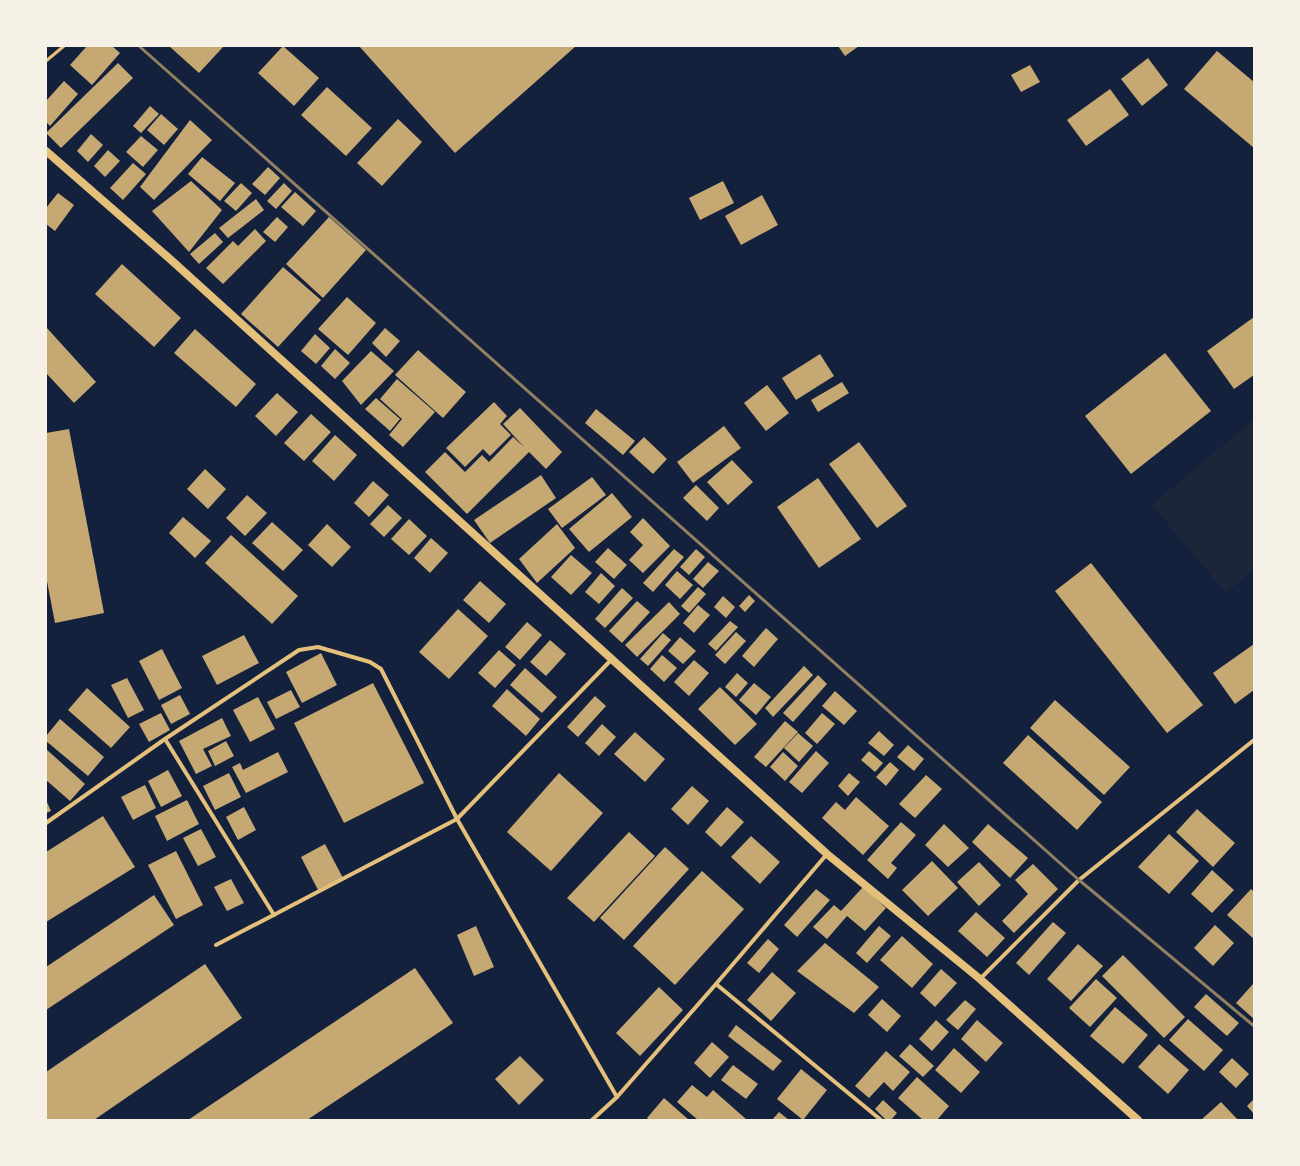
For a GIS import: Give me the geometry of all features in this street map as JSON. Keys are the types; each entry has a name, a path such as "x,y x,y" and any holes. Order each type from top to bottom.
{"main road":[{"path":"46,151 170,259 827,854 980,979 1138,1120"}],"street":[{"path":"46,823 165,739 299,650 318,647 370,662 381,669 457,819 617,1097"},
{"path":"216,945 457,819 612,659"},
{"path":"165,739 274,915"},
{"path":"980,979 1080,880 1254,740"},
{"path":"592,1120 617,1097 827,854"},
{"path":"716,984 880,1120"}],"lane":[{"path":"46,61 64,46"}],"shaded area":[{"path":"1254,419 1254,569 1226,593 1152,505"}],"building":[{"path":"87,46 112,46 120,53 92,85 70,65"},
{"path":"169,46 224,46 199,73"},
{"path":"283,46 319,78 294,106 258,73"},
{"path":"359,46 576,46 455,153"},
{"path":"838,46 859,46 845,56"},
{"path":"1217,51 1254,82 1254,148 1184,89"},
{"path":"1148,58 1168,85 1142,106 1121,79"},
{"path":"118,63 133,78 61,148 46,133"},
{"path":"1030,65 1040,82 1021,92 1011,75"},
{"path":"64,81 78,94 50,126 46,122 46,101"},
{"path":"327,87 372,128 346,156 301,115"},
{"path":"1110,89 1129,115 1086,146 1067,120"},
{"path":"150,106 159,114 141,133 133,126"},
{"path":"161,114 178,129 164,145 147,130"},
{"path":"398,119 422,142 382,186 357,163"},
{"path":"190,120 212,140 154,200 140,187"},
{"path":"91,134 103,145 88,162 77,151"},
{"path":"141,136 158,150 143,167 126,152"},
{"path":"108,150 120,161 105,177 94,166"},
{"path":"202,157 235,183 220,201 188,174"},
{"path":"133,163 146,174 123,200 110,188"},
{"path":"268,167 280,178 265,195 252,184"},
{"path":"191,181 222,210 189,252 152,211"},
{"path":"723,181 734,203 700,220 689,198"},
{"path":"241,183 252,193 236,211 224,201"},
{"path":"284,183 292,191 276,209 267,201"},
{"path":"295,192 316,211 303,226 281,207"},
{"path":"58,193 74,205 55,231 46,224 46,208"},
{"path":"762,195 778,225 741,245 725,216"},
{"path":"256,199 264,210 228,238 219,228"},
{"path":"277,217 288,227 275,242 263,232"},
{"path":"329,217 366,250 323,298 286,264"},
{"path":"255,229 266,241 223,284 206,268 233,241 238,246"},
{"path":"215,233 223,242 199,264 190,254"},
{"path":"122,264 181,318 154,347 95,294"},
{"path":"283,267 321,300 278,347 241,314"},
{"path":"347,297 376,323 348,355 318,329"},
{"path":"1254,317 1254,375 1234,389 1207,351"},
{"path":"46,327 96,382 74,403 46,373"},
{"path":"385,328 400,341 386,357 372,343"},
{"path":"195,329 256,384 236,407 174,353"},
{"path":"315,334 330,348 316,364 301,351"},
{"path":"335,349 350,363 335,379 321,366"},
{"path":"418,350 466,392 443,418 395,375"},
{"path":"371,351 394,371 361,405 342,381"},
{"path":"1165,353 1211,411 1131,474 1085,416"},
{"path":"820,354 834,376 796,400 782,378"},
{"path":"397,379 435,412 403,447 389,435 402,419 380,399"},
{"path":"842,382 849,393 818,412 811,400"},
{"path":"767,385 789,413 766,431 744,403"},
{"path":"277,393 298,412 276,436 255,416"},
{"path":"376,398 400,419 390,431 365,409"},
{"path":"494,402 507,416 500,424 511,435 490,456 483,449 465,467 446,448"},
{"path":"520,408 562,452 546,469 529,452 467,514 425,472 445,452 465,472 482,455 489,462 513,437 524,447 503,424"},
{"path":"596,409 635,441 623,455 585,423"},
{"path":"311,414 331,432 304,461 284,443"},
{"path":"724,426 741,448 693,483 677,462"},
{"path":"69,429 104,613 55,623 46,576 46,433"},
{"path":"335,435 357,455 334,481 312,461"},
{"path":"644,437 667,459 653,474 629,452"},
{"path":"859,442 907,506 877,528 829,464"},
{"path":"732,460 753,482 728,505 707,482"},
{"path":"205,469 226,489 208,509 187,489"},
{"path":"541,475 556,498 490,543 474,520"},
{"path":"592,477 606,495 562,528 548,509"},
{"path":"818,478 861,539 819,568 777,507"},
{"path":"373,481 389,495 369,517 354,503"},
{"path":"696,485 719,508 707,521 683,498"},
{"path":"612,493 632,517 589,552 569,529"},
{"path":"247,495 267,513 245,536 226,518"},
{"path":"388,505 402,518 384,537 370,524"},
{"path":"183,517 211,541 195,558 169,533"},
{"path":"643,518 670,546 643,573 629,560 643,545 630,532"},
{"path":"409,519 427,536 409,555 391,539"},
{"path":"272,522 303,550 283,571 252,543"},
{"path":"327,524 351,547 332,567 308,545"},
{"path":"557,524 575,548 537,583 519,559"},
{"path":"231,535 298,596 272,624 205,563"},
{"path":"431,538 448,553 430,573 414,558"},
{"path":"608,548 627,565 614,579 595,562"},
{"path":"674,549 684,557 653,592 643,583"},
{"path":"696,549 705,557 689,575 680,567"},
{"path":"571,555 592,573 571,595 551,577"},
{"path":"708,562 719,571 703,588 693,579"},
{"path":"1091,563 1203,705 1167,733 1055,591"},
{"path":"677,571 693,585 680,599 665,585"},
{"path":"601,573 615,586 599,604 585,592"},
{"path":"480,581 506,604 489,623 463,600"},
{"path":"698,587 706,594 689,613 681,606"},
{"path":"622,588 633,598 605,628 595,619"},
{"path":"749,595 755,601 745,612 739,606"},
{"path":"723,596 735,607 726,618 714,607"},
{"path":"637,601 650,612 622,643 609,631"},
{"path":"669,602 680,614 637,657 625,645"},
{"path":"698,605 710,615 694,633 683,623"},
{"path":"458,609 488,636 449,679 419,652"},
{"path":"730,621 738,627 716,651 708,644"},
{"path":"527,622 542,635 520,660 505,647"},
{"path":"766,628 778,639 754,667 742,656"},
{"path":"736,632 746,641 725,664 715,655"},
{"path":"663,633 671,640 648,666 640,659"},
{"path":"244,635 259,663 217,685 202,656"},
{"path":"680,637 696,651 683,664 668,651"},
{"path":"550,640 566,654 546,676 530,662"},
{"path":"1254,644 1254,690 1235,704 1213,673"},
{"path":"162,649 182,688 159,700 139,661"},
{"path":"499,650 516,665 495,688 478,673"},
{"path":"321,653 337,685 302,703 286,672"},
{"path":"662,655 677,668 664,682 650,669"},
{"path":"694,660 709,673 689,696 674,682"},
{"path":"804,666 813,675 773,717 765,708"},
{"path":"525,668 557,697 542,713 510,685"},
{"path":"737,673 748,683 736,697 725,687"},
{"path":"818,675 827,684 793,722 783,713"},
{"path":"127,678 144,710 128,718 111,685"},
{"path":"373,683 424,783 344,823 294,723"},
{"path":"754,683 771,697 756,715 739,700"},
{"path":"720,687 757,724 735,745 698,709"},
{"path":"87,688 130,727 111,748 68,710"},
{"path":"507,689 540,719 526,736 492,706"},
{"path":"291,690 300,707 276,719 267,702"},
{"path":"835,691 857,711 844,725 822,706"},
{"path":"180,695 190,714 171,724 161,705"},
{"path":"595,696 606,706 578,737 567,727"},
{"path":"258,697 275,729 250,742 233,710"},
{"path":"1055,700 1130,767 1104,795 1030,728"},
{"path":"161,713 170,730 149,742 139,724"},
{"path":"822,713 835,724 817,744 805,733"},
{"path":"222,718 231,736 203,749 212,766 196,774 179,741"},
{"path":"60,719 104,757 88,776 46,741 46,736"},
{"path":"785,721 798,732 766,767 754,757"},
{"path":"602,724 616,737 599,756 585,743"},
{"path":"879,731 894,745 884,756 868,743"},
{"path":"635,732 665,759 645,782 614,754"},
{"path":"798,733 813,746 799,762 784,748"},
{"path":"1028,735 1102,802 1077,830 1003,763"},
{"path":"226,741 234,756 215,766 208,751"},
{"path":"908,745 924,759 914,771 897,757"},
{"path":"46,749 85,784 70,801 46,780"},
{"path":"816,751 829,763 802,793 789,782"},
{"path":"869,751 883,763 875,772 861,760"},
{"path":"278,752 288,772 246,793 232,767 240,763 243,770"},
{"path":"783,752 798,766 785,781 770,767"},
{"path":"890,762 899,770 886,786 876,777"},
{"path":"168,770 182,796 161,807 148,781"},
{"path":"229,773 241,797 215,810 203,786"},
{"path":"559,773 603,813 551,871 507,832"},
{"path":"849,773 860,782 848,796 838,786"},
{"path":"926,775 942,789 915,818 899,804"},
{"path":"145,785 156,808 133,820 121,797"},
{"path":"692,786 709,801 688,825 671,809"},
{"path":"856,797 889,826 863,855 822,818 836,802 845,810"},
{"path":"46,800 51,811 46,813"},
{"path":"187,800 199,824 167,841 155,816"},
{"path":"244,807 256,830 238,840 226,817"},
{"path":"727,807 744,822 721,847 705,832"},
{"path":"1197,809 1235,843 1213,867 1176,832"},
{"path":"103,816 135,867 46,922 46,852"},
{"path":"901,822 916,835 891,863 897,868 888,879 867,860"},
{"path":"944,824 969,848 948,867 925,845"},
{"path":"988,824 1028,858 1010,878 972,842"},
{"path":"201,829 216,857 198,866 183,838"},
{"path":"629,832 655,856 594,922 567,898"},
{"path":"1169,834 1199,861 1169,894 1138,867"},
{"path":"751,836 780,862 760,884 731,857"},
{"path":"325,844 343,878 318,890 301,857"},
{"path":"665,847 689,869 624,940 600,918"},
{"path":"176,851 203,905 176,919 148,865"},
{"path":"932,861 958,888 928,916 902,890"},
{"path":"979,862 1001,885 979,906 957,882"},
{"path":"1033,864 1058,889 1014,933 1002,921 1028,894 1015,880"},
{"path":"1212,870 1234,890 1212,913 1191,894"},
{"path":"702,871 744,909 675,985 633,946"},
{"path":"231,879 244,903 227,911 214,887"},
{"path":"863,887 886,908 865,931 847,916 827,939 813,927 834,905 841,911"},
{"path":"816,889 830,900 797,937 784,925"},
{"path":"1251,889 1254,892 1254,939 1227,915"},
{"path":"154,895 174,925 46,1010 46,967"},
{"path":"976,912 1005,938 987,957 958,931"},
{"path":"1053,922 1066,933 1029,975 1016,963"},
{"path":"1215,925 1234,943 1213,966 1194,948"},
{"path":"476,926 494,967 474,976 457,935"},
{"path":"879,926 891,936 867,963 856,953"},
{"path":"902,936 933,964 912,988 880,960"},
{"path":"768,939 779,949 759,973 747,963"},
{"path":"825,943 879,987 854,1013 797,971"},
{"path":"1078,944 1103,966 1071,1001 1047,979"},
{"path":"1123,955 1185,1017 1164,1038 1102,976"},
{"path":"205,964 242,1018 94,1120 46,1120 46,1072"},
{"path":"415,968 453,1023 307,1120 188,1120"},
{"path":"941,969 957,983 935,1007 920,993"},
{"path":"772,972 796,993 771,1021 747,1000"},
{"path":"1096,979 1117,998 1090,1027 1069,1008"},
{"path":"1253,984 1254,985 1254,1019 1236,1003"},
{"path":"659,987 683,1010 640,1056 616,1033"},
{"path":"1206,994 1239,1023 1227,1036 1194,1007"},
{"path":"882,999 901,1016 887,1032 868,1015"},
{"path":"965,1000 976,1009 958,1030 946,1020"},
{"path":"1115,1007 1148,1035 1123,1064 1090,1036"},
{"path":"1188,1019 1223,1050 1204,1071 1169,1040"},
{"path":"936,1020 949,1032 932,1051 919,1039"},
{"path":"977,1020 1003,1043 986,1062 961,1039"},
{"path":"736,1025 782,1061 773,1071 728,1036"},
{"path":"712,1042 729,1057 710,1078 694,1063"},
{"path":"910,1044 934,1066 923,1077 899,1056"},
{"path":"1159,1044 1189,1070 1168,1094 1138,1067"},
{"path":"954,1048 980,1072 961,1093 935,1070"},
{"path":"886,1051 910,1072 893,1091 884,1082 869,1098 855,1086"},
{"path":"520,1056 544,1080 519,1105 495,1079"},
{"path":"1232,1058 1249,1074 1236,1088 1219,1072"},
{"path":"733,1065 758,1084 746,1099 721,1080"},
{"path":"801,1069 827,1090 803,1120 777,1099"},
{"path":"917,1077 949,1106 937,1120 923,1120 898,1098"},
{"path":"692,1085 707,1097 713,1090 746,1119 698,1120 677,1102"},
{"path":"664,1098 689,1120 649,1120 647,1118"},
{"path":"1254,1099 1254,1114 1247,1106"},
{"path":"883,1100 897,1113 891,1120 886,1120 875,1109"},
{"path":"1221,1102 1238,1120 1201,1120"},
{"path":"779,1112 789,1120 772,1120"}],"railway":[{"path":"139,46 1079,880 1254,1026"}]}
